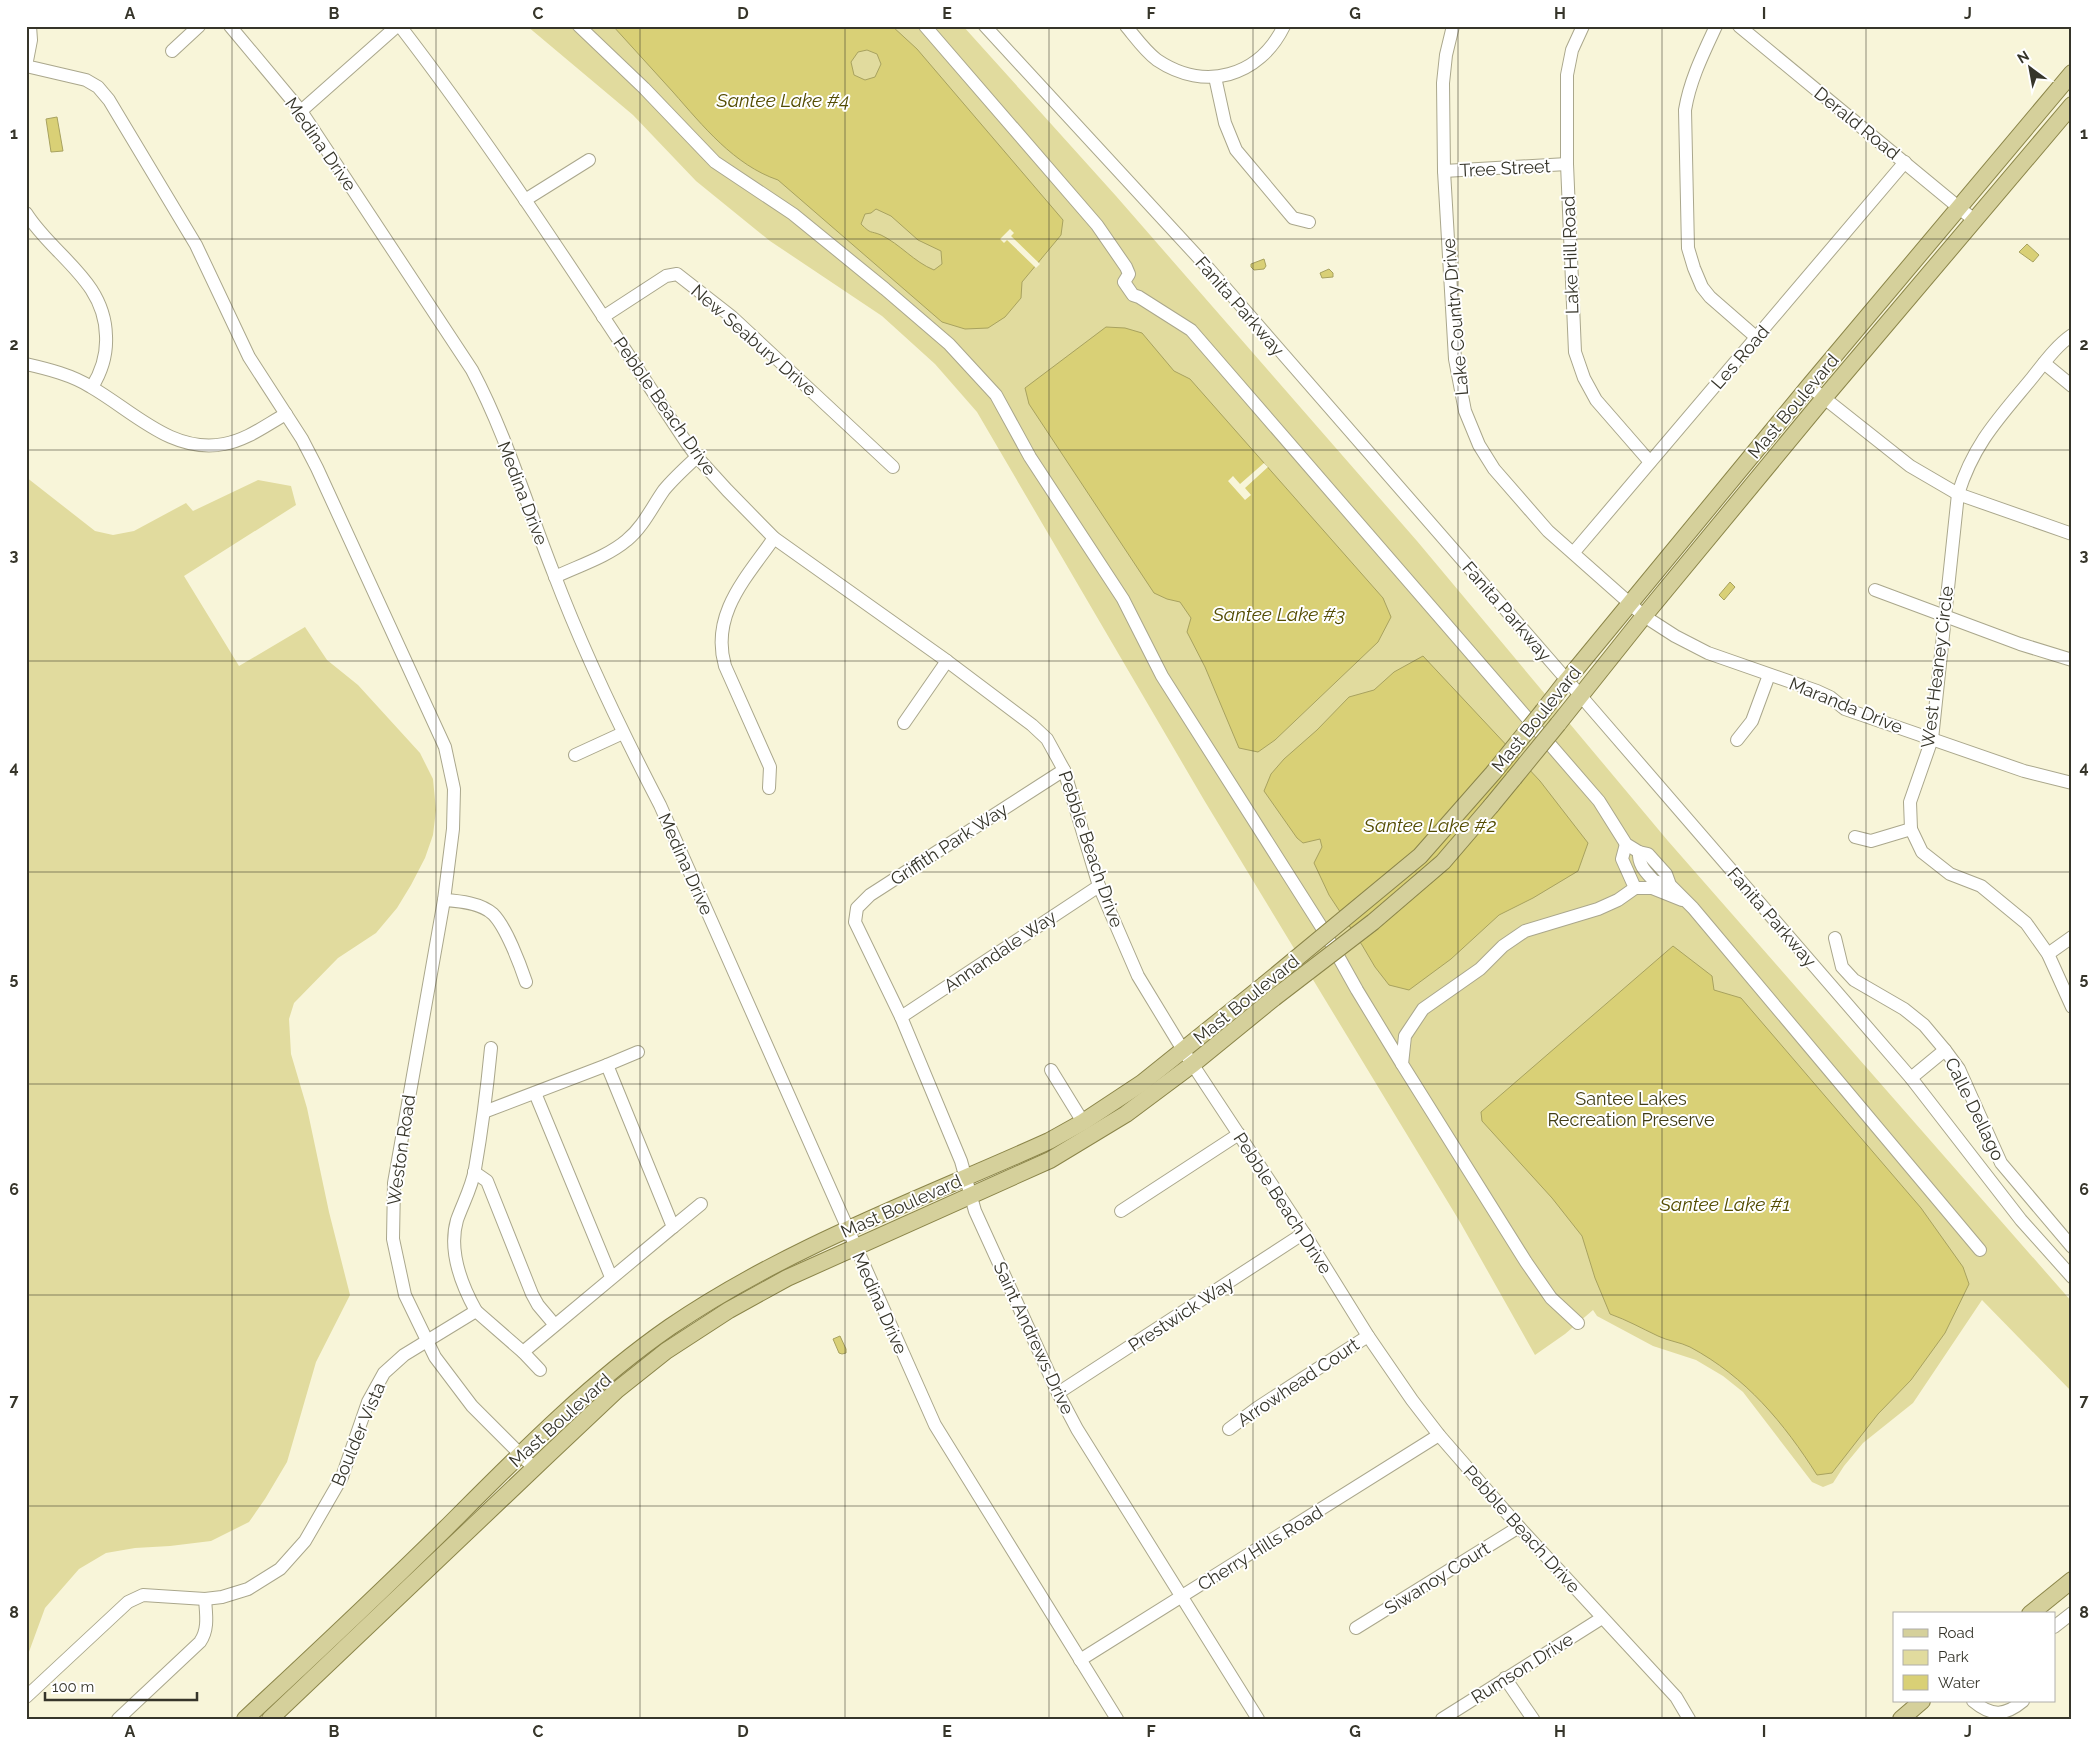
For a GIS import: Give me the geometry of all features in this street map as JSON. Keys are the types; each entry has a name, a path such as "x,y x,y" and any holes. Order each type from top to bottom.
{"main road":[{"name":"Mast Boulevard","path":"246,1719 354,1617 520,1454 605,1378 669,1328 750,1277 848,1229 1049,1141 1083,1122 1142,1083 1420,856 1544,711 1567,680 1809,386 2072,73"},
{"name":"Mast Boulevard","path":"270,1719 617,1390 666,1351 729,1310 787,1278 1050,1160 1126,1114 1193,1064 1274,998 1373,922 1443,862 1824,398 2072,105"},
{"path":"2032,1612 2072,1580"},
{"path":"295,1696 302,1677 345,1634 354,1617"},
{"path":"1901,1719 1921,1702"}],"street":[{"path":"26,66 31,40 30,26"},
{"path":"172,51 199,26"},
{"name":"Medina Drive","path":"230,26 301,111 472,370 488,400 555,577 623,733 660,805 935,1424 949,1450 1117,1719"},
{"path":"301,111 399,26"},
{"name":"Pebble Beach Drive","path":"399,26 432,67 525,200 697,457 774,538 948,661 1032,725 1047,739 1064,770 1099,886 1138,976 1183,1050 1304,1233 1368,1336 1412,1400 1439,1435 1519,1528 1676,1697 1689,1719"},
{"path":"579,26 644,88 715,162 794,214 885,289 949,344 996,395 1030,457 1123,599 1162,676 1324,931 1402,1064 1526,1262 1551,1298 1578,1323"},
{"path":"925,26 1097,225 1126,267 1129,274 1124,282 1133,296 1139,297 1191,330 1599,801 1626,844 1639,852 1648,854 1666,874 1670,885 1980,1250"},
{"name":"Fanita Parkway","path":"985,26 1209,269 1567,680 1911,1078 2021,1220 2072,1277"},
{"path":"1126,26 1150,54 1167,66 1196,75 1215,76 1239,71 1258,60 1272,47 1284,26"},
{"name":"Lake Country Drive","path":"1453,26 1446,55 1443,83 1444,171 1455,359 1465,411 1479,445 1494,469 1548,531 1574,552 1630,604"},
{"name":"Lake Hill Road","path":"1584,26 1572,50 1566,75 1567,164 1575,352 1584,378 1596,400 1650,462"},
{"path":"1716,26 1696,68 1688,90 1685,110 1688,248 1702,287 1710,297 1757,338"},
{"name":"Derald Road","path":"1739,26 1974,220"},
{"name":"Weston Road","path":"26,66 86,80 98,88 109,100 196,245 249,357 302,438 447,754 454,789 455,816 444,900 396,1166 392,1201 393,1238 405,1295 435,1357 472,1406 534,1468"},
{"path":"1215,76 1225,123 1236,150 1293,218 1309,222"},
{"path":"525,200 589,160"},
{"name":"Les Road","path":"1574,552 1905,162"},
{"name":"Tree Street","path":"1444,171 1567,164"},
{"path":"26,213 36,227 84,276 102,308 106,331 105,353 100,375 92,387"},
{"name":"New Seabury Drive","path":"602,317 666,276 677,274 732,317 893,467"},
{"name":"West Heaney Circle","path":"2072,335 2044,363 1984,436 1972,458 1958,494 1932,739 1910,802 1911,829 1918,845 1928,858 1950,874 1981,886 2026,923 2048,954 2072,1007"},
{"path":"2044,363 2072,386"},
{"path":"26,364 76,379 92,387 166,435 195,445 216,445 234,442 286,414"},
{"path":"1809,386 1910,466 1958,494 2072,534"},
{"path":"555,577 614,549 627,540 639,528 664,490 697,457"},
{"path":"769,788 770,767 725,666 721,634 724,616 732,600 774,538"},
{"path":"1876,590 2020,644 2072,660"},
{"name":"Maranda Drive","path":"1630,604 1644,616 1675,636 1708,653 1817,690 1830,697 1845,709 2024,771 2072,783"},
{"path":"904,723 948,661"},
{"path":"1737,740 1752,721 1769,675"},
{"path":"575,755 623,733"},
{"name":"Griffith Park Way","path":"860,932 855,917 857,908 862,901 1064,770"},
{"path":"1855,837 1870,841 1911,829"},
{"path":"1626,844 1622,859 1635,888"},
{"name":"Annandale Way","path":"901,1017 1099,886"},
{"path":"1402,1064 1405,1036 1423,1009 1480,969 1503,946 1525,931 1598,909 1618,900 1635,888 1652,888 1686,902"},
{"path":"444,900 466,902 492,913 501,925 526,982"},
{"name":"Saint Andrews Drive","path":"860,932 901,1017 966,1178 975,1210 1058,1393 1077,1429 1258,1719"},
{"path":"2048,954 2072,937"},
{"name":"Calle Dellago","path":"1835,938 1842,967 1854,980 1904,1009 1924,1025 1945,1050 1959,1069 2001,1163 2072,1247"},
{"path":"491,1048 484,1112 474,1172 457,1222 454,1241 456,1261 461,1280 476,1311 523,1352 540,1370"},
{"path":"1911,1078 1945,1050"},
{"path":"484,1112 638,1052"},
{"path":"607,1065 673,1227"},
{"path":"1050,1070 1083,1122"},
{"path":"535,1093 611,1276"},
{"path":"1121,1211 1239,1134"},
{"path":"474,1172 488,1181 532,1294 538,1305 554,1324"},
{"path":"523,1352 611,1276 702,1204"},
{"name":"Prestwick Way","path":"1058,1393 1304,1233"},
{"name":"Boulder Vista","path":"26,1697 128,1602 144,1595 204,1599 222,1597 259,1583 280,1569 298,1551 342,1477 368,1402 384,1373 404,1355 476,1311"},
{"name":"Arrowhead Court","path":"1229,1429 1256,1408 1368,1336"},
{"name":"Cherry Hills Road","path":"1080,1660 1439,1435"},
{"name":"Siwanoy Court","path":"1356,1628 1519,1528"},
{"path":"118,1719 200,1642 206,1630 204,1599"},
{"path":"2056,1625 2072,1613"},
{"name":"Rumson Drive","path":"1442,1719 1602,1618"},
{"path":"1506,1678 1532,1719"},
{"path":"1975,1702 1992,1713 2011,1711 2022,1702"}],"green space":[{"name":"Santee Lakes Recreation Preserve","path":"527,26 963,26 1116,196 1417,541 1668,841 2072,1302 2072,1392 1982,1300 1913,1403 1863,1443 1833,1483 1823,1487 1812,1482 1743,1392 1723,1376 1696,1360 1653,1346 1597,1316 1593,1310 1565,1334 1535,1355 1460,1222 1204,800 977,412 935,364 882,316 770,241 696,181 633,115"},
{"path":"26,477 95,531 113,535 134,531 186,503 193,511 258,480 291,486 296,505 184,576 239,666 305,627 327,660 358,685 420,753 433,779 436,810 433,835 425,858 397,908 376,933 338,958 294,1003 289,1019 291,1054 307,1108 329,1212 350,1295 316,1362 287,1462 249,1522 211,1541 135,1548 106,1553 79,1569 45,1608 26,1660"}],"water":[{"name":"Santee Lake #4","path":"613,26 892,26 917,49 1063,220 1061,235 1022,282 1021,298 1005,317 988,328 965,329 942,322 778,180 747,165 733,155 708,131","holes":["867,50 877,54 881,64 875,77 865,80 854,75 851,62 858,52","876,209 891,216 918,240 941,251 942,264 934,270 927,267 888,239 867,230 861,224 865,214 871,213"]},
{"path":"57,117 63,151 51,152 46,119"},
{"path":"2027,244 2039,255 2033,262 2019,252"},
{"path":"1264,259 1266,266 1264,269 1254,270 1251,267 1251,264"},
{"path":"1329,269 1333,273 1333,277 1322,278 1320,273"},
{"name":"Santee Lake #3","path":"1106,327 1125,328 1142,333 1174,371 1190,379 1383,598 1391,617 1378,642 1275,740 1258,752 1239,748 1205,667 1187,632 1191,618 1180,602 1154,593 1029,404 1025,388"},
{"path":"1730,582 1735,587 1724,600 1719,595"},
{"name":"Santee Lake #2","path":"1423,656 1540,781 1588,843 1578,871 1533,898 1499,915 1451,959 1409,990 1389,985 1375,967 1329,895 1314,863 1322,847 1320,839 1303,843 1297,838 1264,791 1271,774 1284,759 1317,730 1349,697 1374,690 1394,672"},
{"name":"Santee Lake #1","path":"1673,946 1712,976 1714,990 1741,998 1921,1208 1963,1267 1969,1284 1945,1333 1911,1380 1878,1414 1832,1473 1817,1475 1777,1420 1729,1372 1690,1347 1662,1338 1610,1314 1595,1278 1582,1236 1552,1198 1482,1121 1481,1112"},
{"path":"840,1336 846,1349 846,1353 842,1354 839,1353 833,1339"}],"pier":[{"path":"1010,229 1014,233 1011,236 1040,264 1036,268 1007,240 1004,243 1000,239"},
{"path":"1264,463 1268,467 1245,488 1251,495 1245,500 1228,481 1233,476 1240,484"}]}
